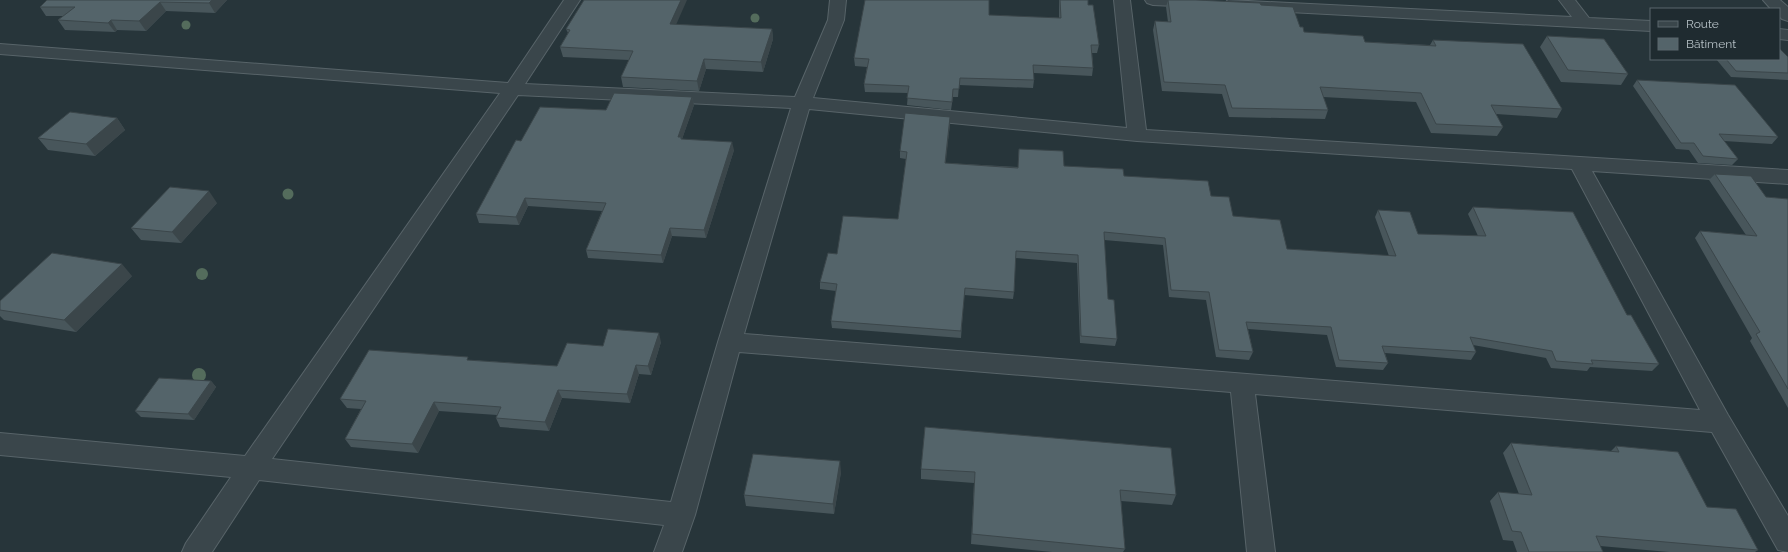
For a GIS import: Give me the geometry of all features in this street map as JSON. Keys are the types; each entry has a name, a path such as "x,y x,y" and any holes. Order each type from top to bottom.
{"street":[{"path":"196,552 251,468 514,89 572,0"},
{"path":"668,552 681,515 730,342 802,103 836,20 838,0"},
{"path":"1122,0 1137,135"},
{"path":"1153,0 1341,4 1650,26"},
{"path":"1567,0 1584,22"},
{"path":"1772,0 1788,16"},
{"path":"0,49 514,89 802,103 1137,135 1788,177"},
{"path":"1578,163 1719,422 1788,541"},
{"path":"730,342 1719,422"},
{"path":"1242,384 1261,552"},
{"path":"0,444 251,468 681,515"}],"building":[{"path":"47,0 212,0 209,3 160,2 139,21 111,20 108,23 58,20 75,7 40,7"},
{"path":"584,0 681,0 670,24 772,29 761,62 704,59 697,81 621,77 633,51 560,47 570,30 566,29"},
{"path":"865,0 989,0 989,15 1061,18 1060,0 1088,0 1088,5 1093,5 1099,45 1091,45 1093,68 1033,65 1034,80 960,78 959,89 953,89 952,102 907,98 909,86 864,84 869,59 854,58"},
{"path":"1168,0 1260,3 1261,5 1293,7 1300,27 1303,27 1304,32 1363,36 1365,42 1436,46 1433,40 1523,44 1562,109 1491,105 1503,127 1436,124 1421,93 1320,87 1328,110 1232,108 1225,85 1164,82 1155,21 1171,22"},
{"path":"1547,36 1604,39 1628,74 1568,70"},
{"path":"1780,49 1788,57 1788,73 1736,71 1727,60 1780,60"},
{"path":"1637,80 1735,85 1778,137 1719,134 1738,159 1703,156 1694,143 1681,143"},
{"path":"614,93 692,97 678,137 681,137 681,139 732,142 704,230 670,228 661,255 586,250 606,203 525,198 516,217 476,214 516,140 521,141 540,107 606,110"},
{"path":"70,112 117,118 86,144 38,138"},
{"path":"905,113 950,117 945,163 1018,168 1019,149 1063,151 1064,166 1123,169 1124,176 1208,181 1211,196 1229,197 1233,216 1280,220 1287,249 1396,256 1378,210 1410,212 1418,234 1486,236 1473,207 1573,212 1627,315 1631,315 1659,364 1591,360 1593,364 1556,361 1552,351 1470,337 1476,352 1382,346 1388,363 1339,360 1331,327 1246,322 1253,352 1219,350 1209,292 1171,290 1165,238 1104,232 1108,299 1114,300 1117,339 1081,336 1078,255 1016,251 1014,292 965,288 961,331 831,321 837,284 820,282 828,253 837,254 843,216 898,219 907,152 900,151"},
{"path":"1715,174 1751,176 1766,197 1788,199 1788,389 1756,334 1760,332 1700,231 1757,236"},
{"path":"170,187 209,191 172,232 131,228"},
{"path":"52,253 122,264 64,320 0,310 0,301"},
{"path":"608,329 659,333 648,366 636,365 627,394 558,390 545,422 496,418 501,407 434,402 412,444 345,439 366,401 340,399 369,350 468,357 467,360 557,366 567,343 603,346"},
{"path":"159,378 211,381 188,414 135,411"},
{"path":"925,427 1171,448 1176,495 1120,490 1125,549 972,534 975,472 921,469"},
{"path":"1511,443 1619,452 1616,446 1678,452 1707,507 1736,509 1758,550 1596,536 1603,552 1529,552 1521,532 1512,531 1498,492 1532,495"},
{"path":"753,454 840,461 833,504 744,495"}]}
